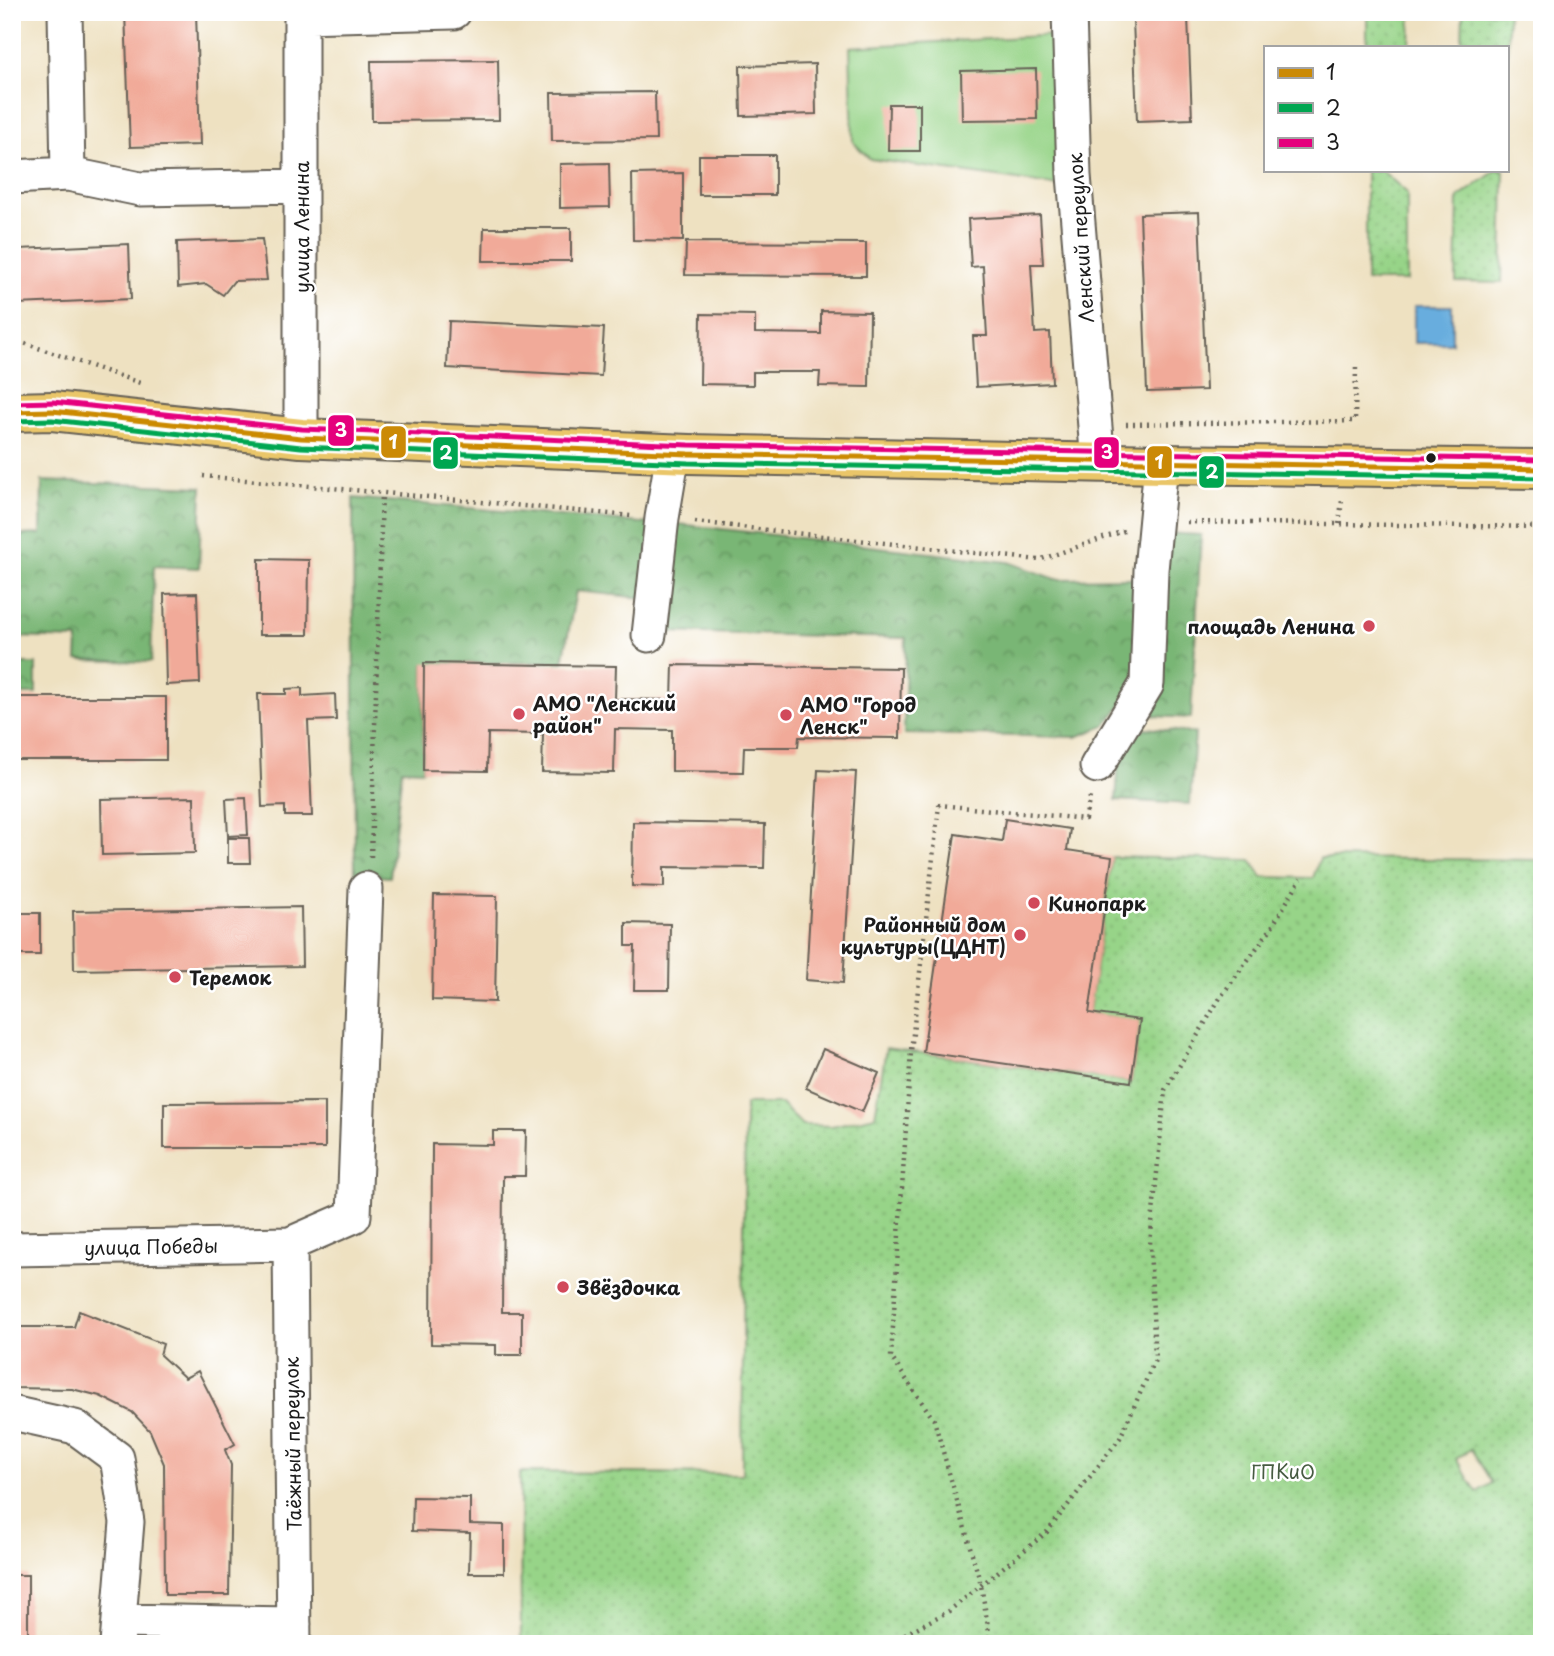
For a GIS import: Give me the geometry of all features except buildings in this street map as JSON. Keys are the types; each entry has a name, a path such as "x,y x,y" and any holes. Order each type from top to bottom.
{"main road":[{"path":"12,412 52,411 301,438 673,453 1098,463 1542,469"}],"street":[{"path":"65,12 68,174"},
{"name":"улица Ленина","path":"301,438 301,16 454,12"},
{"name":"Ленский переулок","path":"1069,12 1074,175 1098,463"},
{"path":"12,177 68,174 140,189 300,186"},
{"path":"649,635 662,518 673,453"},
{"path":"1097,766 1147,684 1155,522 1161,464"},
{"path":"290,1244 354,1216 366,889"},
{"name":"улица Победы","path":"12,1248 290,1244"},
{"name":"Таёжный переулок","path":"290,1244 294,1634"},
{"path":"12,1413 75,1427 117,1458 127,1522 118,1633 294,1634"}],"path":[{"path":"12,339 151,387"},
{"path":"1094,424 1355,421 1356,366"},
{"path":"203,476 662,518 1039,561 1148,522 1542,527"},
{"path":"366,889 370,877 382,494"},
{"path":"991,1644 981,1585 934,1420 891,1357 912,1051 939,804 1085,819 1097,766"},
{"path":"886,1644 949,1611 1047,1532 1120,1438 1155,1360 1150,1244 1165,1090 1220,998 1270,930 1301,878"}],"green space":[{"path":"1367,12 1411,12 1410,46 1367,46"},
{"path":"1463,12 1508,12 1507,46 1462,46"},
{"path":"1057,35 1066,187 870,159 853,142 850,47"},
{"path":"1366,172 1383,172 1407,193 1407,281 1366,281"},
{"path":"1494,172 1504,172 1502,283 1456,282 1458,198"},
{"path":"42,481 202,487 199,568 154,566 151,662 77,660 78,639 17,637 21,535 41,534"},
{"path":"353,498 652,524 642,598 576,591 563,662 424,664 423,770 402,769 390,877 355,875"},
{"path":"678,524 1008,562 1056,579 1142,578 1142,679 1105,726 1076,737 904,734 906,638 663,632"},
{"path":"1164,533 1201,535 1191,718 1154,716"},
{"path":"12,664 36,664 36,694 12,694"},
{"path":"1146,728 1195,733 1190,804 1116,800 1120,744"},
{"name":"ГПКиО","path":"1112,857 1251,860 1262,877 1313,878 1320,858 1542,860 1542,1060 1534,1077 1542,1096 1542,1644 521,1644 520,1472 742,1474 745,1104 781,1104 802,1125 832,1126 875,1116 886,1048 1131,1082 1140,1021 1089,1013","holes":["1471,1449 1492,1483 1477,1492 1456,1459"]}],"water":[{"path":"1414,306 1452,306 1452,343 1414,343"}],"transit line":[{"name":"3","path":"12,403 53,402 302,429 689,445 1542,460"},
{"name":"1","path":"12,412 52,411 301,438 689,454 1542,469"},
{"name":"2","path":"12,421 52,420 301,447 689,463 1542,478"}],"place":[{"name":"площадь Ленина","path":"1369,626"},
{"name":"АМО \"Ленский район\"","path":"519,714"},
{"name":"АМО \"Город Ленск\"","path":"786,715"},
{"name":"Кинопарк","path":"1034,903"},
{"name":"Районный дом культуры(ЦДНТ)","path":"1020,935"},
{"name":"Теремок","path":"175,977"},
{"name":"Звёздочка","path":"563,1287"}]}
